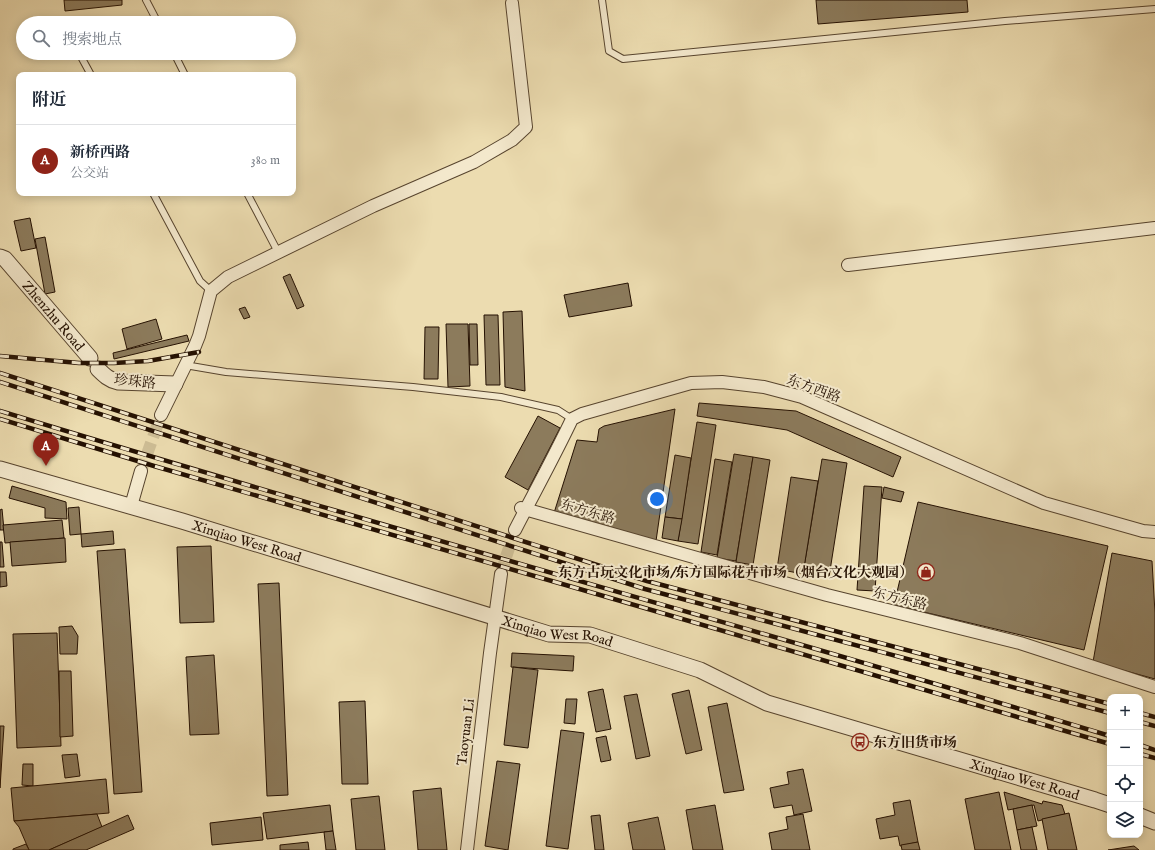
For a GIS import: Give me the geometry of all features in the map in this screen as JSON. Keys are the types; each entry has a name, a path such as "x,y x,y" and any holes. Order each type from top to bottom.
{"street":[{"path":"161,415 195,346 211,291 228,276 372,206 474,162 512,140 526,127 512,3"},
{"path":"848,265 1155,228"},
{"name":"Zhenzhu Road","path":"0,257 5,259 94,364"},
{"name":"珍珠路","path":"94,364 105,376 118,382 176,384"},
{"name":"东方西路","path":"572,419 582,414 691,384 722,382 764,387 802,397 1044,503 1143,531 1155,532"},
{"path":"515,530 523,508 535,490 556,452 572,419"},
{"name":"Xinqiao West Road","path":"0,469 182,521 549,634 590,635 700,670 766,703 1107,805"},
{"path":"131,506 141,471"},
{"name":"东方东路","path":"523,508 827,595 1020,643 1155,687"},
{"path":"494,617 501,574"},
{"name":"Taoyuan Li","path":"466,850 494,617"},
{"path":"1143,817 1155,822"}],"lane":[{"path":"146,0 154,16"},
{"path":"602,0 608,51 623,58 998,22 1155,9"},
{"path":"83,60 89,72"},
{"path":"178,60 184,72"},
{"path":"155,196 200,281 211,291"},
{"path":"249,196 278,252"},
{"path":"185,365 226,372 413,387 501,397 558,410 572,419"}],"building":[{"path":"64,0 122,0 122,5 65,11"},
{"path":"816,0 967,0 968,12 818,24"},
{"path":"30,218 36,248 21,251 14,221"},
{"path":"45,237 55,292 45,294 35,239"},
{"path":"290,274 304,306 297,309 283,277"},
{"path":"628,283 632,306 569,317 564,295"},
{"path":"245,307 250,317 244,319 239,309"},
{"path":"522,311 525,391 505,387 503,312"},
{"path":"484,315 498,315 500,385 486,385"},
{"path":"156,319 162,339 127,349 122,329"},
{"path":"446,324 468,324 470,386 448,387"},
{"path":"469,324 477,324 478,365 470,365"},
{"path":"425,327 439,327 438,379 424,379"},
{"path":"187,335 189,341 114,359 113,353"},
{"path":"699,403 796,411 901,457 893,477 787,430 697,416"},
{"path":"675,409 656,541 554,513 577,440 597,442 599,429 604,426"},
{"path":"538,416 560,428 528,490 505,477"},
{"path":"697,422 716,425 698,544 678,541"},
{"path":"734,454 753,457 736,561 717,558"},
{"path":"675,455 691,458 682,519 665,517"},
{"path":"753,457 770,460 753,565 736,562"},
{"path":"715,459 732,462 717,555 701,552"},
{"path":"822,459 847,463 829,577 803,573"},
{"path":"791,477 818,481 803,574 777,569"},
{"path":"12,486 66,502 67,519 45,518 45,508 9,498"},
{"path":"864,486 882,487 875,591 857,590"},
{"path":"884,487 904,492 901,502 882,498"},
{"path":"918,502 1108,546 1084,650 894,605"},
{"path":"79,507 81,534 70,535 68,508"},
{"path":"2,509 4,530 0,530 0,510"},
{"path":"665,517 682,519 678,541 662,538"},
{"path":"62,520 64,538 5,543 3,525"},
{"path":"113,531 114,544 82,547 81,534"},
{"path":"65,538 66,562 12,566 10,542"},
{"path":"0,542 2,542 4,567 0,567"},
{"path":"211,546 214,622 180,623 177,547"},
{"path":"125,549 142,792 114,794 97,551"},
{"path":"1112,553 1152,561 1155,613 1155,679 1093,662"},
{"path":"0,572 6,572 7,586 0,587"},
{"path":"279,583 288,795 267,796 258,584"},
{"path":"72,626 78,636 77,654 60,654 59,627"},
{"path":"57,633 61,746 17,748 13,634"},
{"path":"512,653 574,656 573,671 511,667"},
{"path":"214,655 219,734 190,735 186,657"},
{"path":"513,667 538,670 528,748 504,745"},
{"path":"59,671 71,671 73,736 60,737"},
{"path":"603,689 611,729 596,732 588,692"},
{"path":"689,690 702,750 686,754 672,694"},
{"path":"637,694 650,756 636,759 624,696"},
{"path":"566,699 577,699 575,724 564,723"},
{"path":"365,701 368,784 342,784 339,702"},
{"path":"727,703 744,790 724,793 708,707"},
{"path":"0,726 4,726 0,788"},
{"path":"561,730 584,733 568,849 546,846"},
{"path":"606,736 611,760 601,762 596,738"},
{"path":"77,754 80,776 65,778 62,755"},
{"path":"497,761 520,764 508,850 485,846"},
{"path":"23,764 33,764 33,786 22,785"},
{"path":"803,769 812,811 794,815 792,805 774,808 770,788 789,784 787,772"},
{"path":"106,779 109,813 14,821 11,788"},
{"path":"441,788 447,850 418,850 413,791"},
{"path":"999,792 1011,850 975,850 965,799"},
{"path":"1004,792 1042,804 1043,801 1062,805 1065,814 1038,821 1034,805 1008,810"},
{"path":"379,796 385,850 356,850 351,799"},
{"path":"910,800 918,842 900,846 898,836 880,839 876,819 895,815 893,803"},
{"path":"330,805 333,831 267,839 263,813"},
{"path":"715,805 723,850 693,850 686,810"},
{"path":"1032,805 1037,826 1017,830 1013,809"},
{"path":"1069,813 1077,850 1048,850 1042,819"},
{"path":"97,814 102,827 49,850 29,850 19,827 14,821"},
{"path":"803,814 810,850 772,850 769,833 788,829 786,817"},
{"path":"128,815 134,829 86,850 49,850"},
{"path":"600,815 604,850 595,850 591,816"},
{"path":"261,817 263,840 212,845 210,823"},
{"path":"658,817 665,850 633,850 628,823"},
{"path":"1032,827 1037,850 1021,850 1017,830"},
{"path":"333,831 336,850 326,850 324,832"},
{"path":"308,842 309,850 280,850 280,845"},
{"path":"918,842 920,850 902,850 901,845"},
{"path":"26,844 29,850 13,850 13,849"},
{"path":"1134,846 1139,850 1108,850"}],"tunnel":[{"path":"141,471 161,415"},
{"path":"501,574 515,530"}],"railway":[{"path":"0,356 79,363 114,363 148,361 199,352"},
{"path":"0,373 647,581 1107,703"},
{"path":"0,382 645,589 1107,712"},
{"path":"0,411 277,494 833,654 1107,735"},
{"path":"0,419 154,466 1107,743"},
{"path":"1143,714 1155,717"},
{"path":"1143,723 1155,726"},
{"path":"1143,746 1155,750"},
{"path":"1143,755 1155,758"}],"place":[{"name":"新桥西路","path":"46,466"},
{"name":"东方古玩文化市场/东方国际花卉市场（烟台文化大观园）","path":"926,572"},
{"name":"东方旧货市场","path":"860,742"}]}
